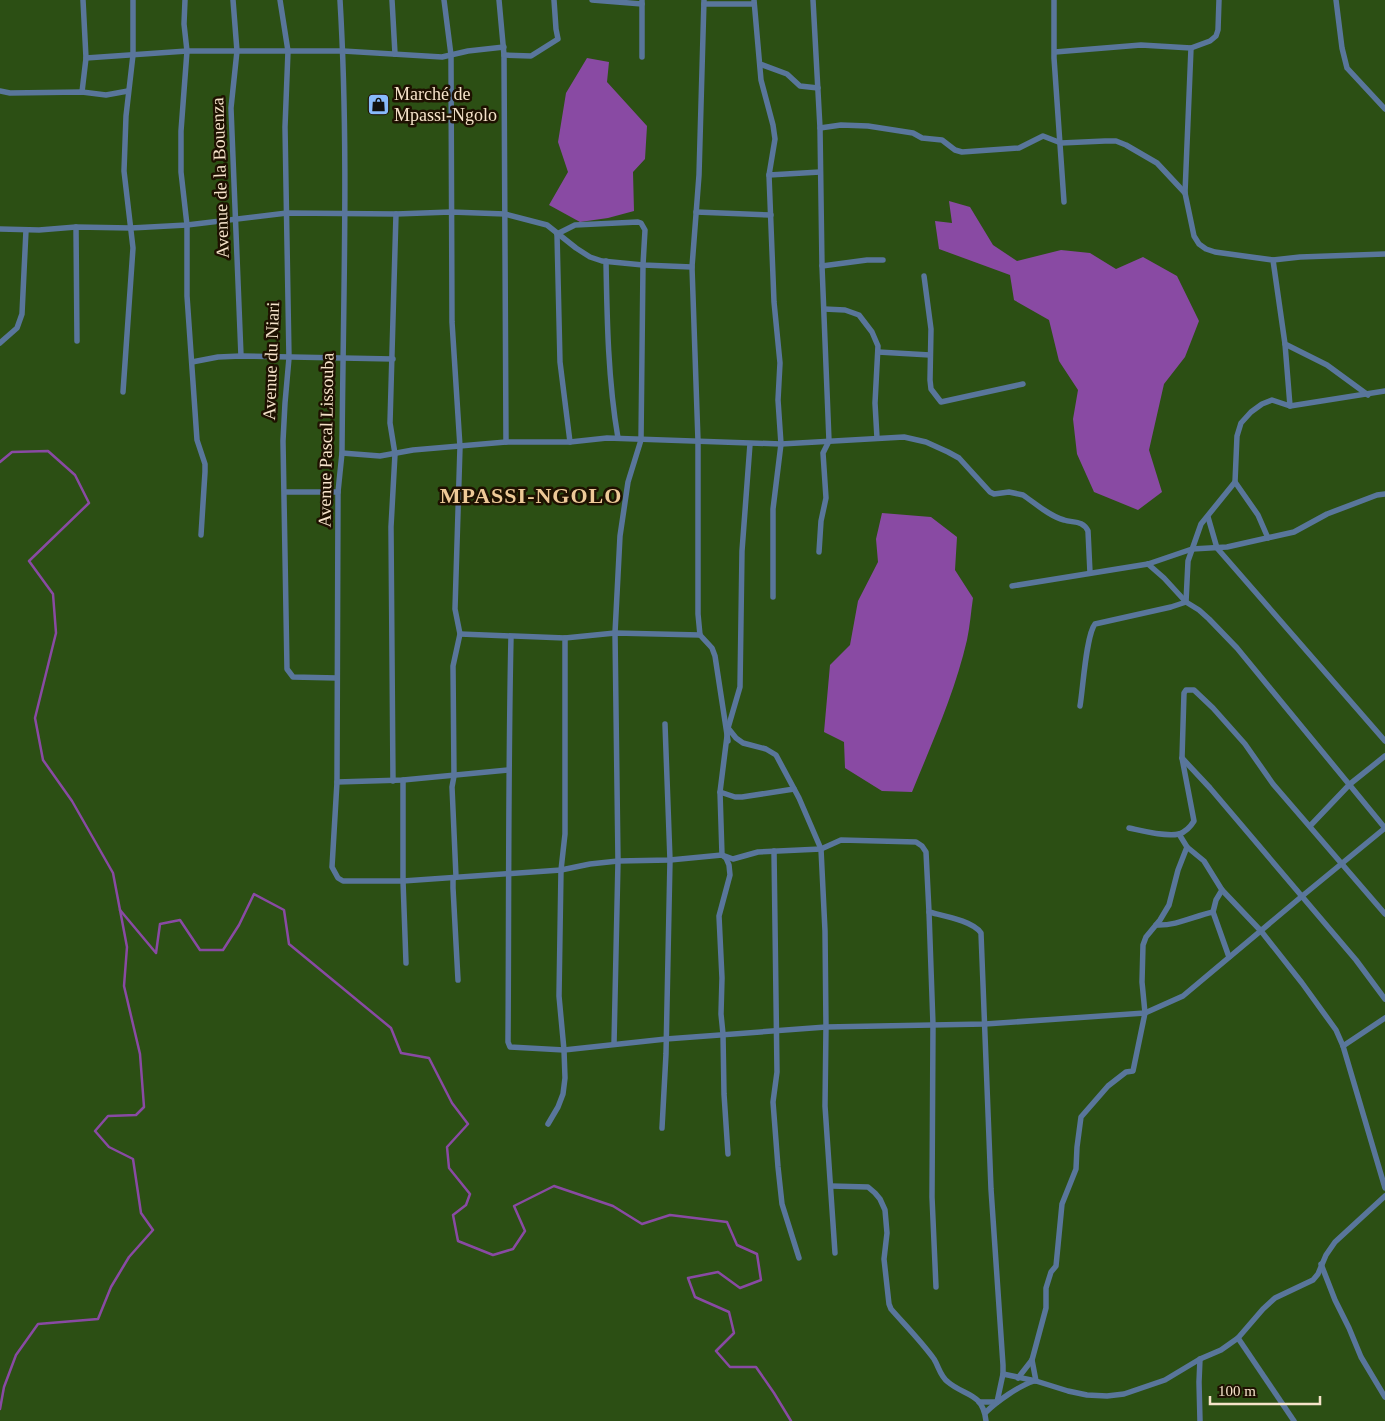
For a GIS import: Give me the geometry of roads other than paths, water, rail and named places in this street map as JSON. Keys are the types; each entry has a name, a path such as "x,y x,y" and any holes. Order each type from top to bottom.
{"street":[{"path":"82,92 86,58 83,0"},
{"path":"123,392 132,264 131,228 124,171 128,91 133,55 132,0"},
{"path":"185,0 184,24 187,51 180,153 187,225 187,296 197,440 205,464 201,535"},
{"name":"Avenue de la Bouenza","path":"233,0 237,51 231,108 241,356"},
{"name":"Avenue du Niari","path":"280,0 288,51 285,127 289,358 283,441 287,669 293,678 337,678"},
{"name":"Avenue Pascal Lissouba","path":"340,0 343,51 345,214 342,453 338,492 337,782 332,867 338,878 343,880 403,881"},
{"path":"392,0 394,54"},
{"path":"444,0 452,55 452,322 460,447 455,609 460,634 453,666 452,702 454,776 452,787 456,877 453,879 453,888 458,980"},
{"path":"499,0 504,46 506,442"},
{"path":"504,55 531,56 558,39 554,0"},
{"path":"592,0 642,2 642,57"},
{"path":"813,0 820,128 822,266 830,441 823,453 826,498 821,521 818,552"},
{"path":"1054,0 1054,58 1064,202"},
{"path":"1055,52 1141,45 1191,48 1216,36 1219,0"},
{"path":"1336,0 1342,48 1347,68 1385,109"},
{"path":"728,741 716,656 712,648 700,635 698,596 698,441 692,267 699,175 704,2 754,2 761,80 775,139 769,175 774,302 780,363 778,400 781,444 773,509 773,597"},
{"path":"86,58 187,51 343,51 431,57 504,46"},
{"path":"1191,48 1185,193 1194,236 1199,244 1215,252 1273,260 1300,257 1385,254"},
{"path":"760,64 787,74 800,86 818,88"},
{"path":"0,91 10,93 82,92 106,95 128,91"},
{"path":"820,128 856,125 913,133 922,138 942,140 955,150 962,152 1019,148 1043,136 1061,143 1116,142 1126,145 1158,163 1185,193"},
{"path":"769,175 820,172"},
{"path":"0,229 131,228 187,225 287,213 396,214 451,212 505,214 547,225 590,257 643,266 692,267"},
{"path":"696,212 770,215"},
{"path":"393,780 391,527 395,454 390,423 396,214"},
{"path":"557,234 575,225 641,223 645,230 641,440 628,482 620,536 615,633 618,861 614,1044"},
{"path":"76,227 77,340"},
{"path":"0,343 17,328 22,314 26,230"},
{"path":"557,234 560,362 570,442"},
{"path":"822,266 883,260"},
{"path":"1273,260 1285,344 1290,406"},
{"path":"606,261 610,368 613,408 618,438"},
{"path":"924,276 931,329 930,380 932,389 941,402 1023,384"},
{"path":"824,309 845,310 859,315 872,332 878,346 875,403 877,438"},
{"path":"1285,344 1326,364 1368,394"},
{"path":"878,352 930,355"},
{"path":"192,362 218,357 241,356 393,359"},
{"path":"1186,602 1188,560 1202,524 1235,482 1237,436 1241,423 1256,408 1272,400 1290,406 1385,391"},
{"path":"342,453 367,456 506,442 570,442 618,438 781,444 904,437 926,442 959,458 990,492 1017,493 1058,518 1081,523 1086,526 1088,531 1090,573"},
{"path":"728,1154 724,1094 721,1014 722,950 719,916 730,875 726,858 722,855 720,792 728,741 728,728 740,687 742,551 750,444"},
{"path":"1235,482 1262,522 1268,538"},
{"path":"285,492 338,492"},
{"path":"1012,586 1148,564 1192,549 1238,545 1294,532 1327,514 1377,495 1385,494"},
{"path":"1208,517 1217,548 1385,741"},
{"path":"511,637 508,770 510,873 508,1042 510,1047 564,1050 666,1039 826,1027 985,1024 1145,1013 1183,996 1385,828 1237,648 1209,619 1186,602 1148,564"},
{"path":"1080,706 1089,643 1092,628 1095,624 1186,602"},
{"path":"460,634 565,638 615,633 700,635"},
{"path":"548,1124 563,1094 565,1078 559,996 561,870 564,834 565,638"},
{"path":"1129,828 1154,833 1179,834 1191,826 1194,821 1182,758 1184,693 1190,689 1194,690 1246,744 1273,784 1385,914"},
{"path":"662,1128 670,860 665,724"},
{"path":"728,728 742,743 766,749 776,755 794,789 820,849 825,932 825,1106 835,1253"},
{"path":"1310,826 1350,784 1385,756"},
{"path":"1182,758 1210,788 1356,960 1385,999"},
{"path":"337,782 404,780 508,770"},
{"path":"404,780 403,881 406,963"},
{"path":"720,792 735,797 742,797 794,789"},
{"path":"1179,834 1187,847 1204,861 1222,890 1261,931 1336,1030 1344,1046 1385,1188"},
{"path":"403,881 561,870 618,861 670,860 722,855 733,859 758,852 820,849 841,840 916,842 922,846 926,852 934,1025 932,1197 936,1287"},
{"path":"1018,1378 1032,1360 1046,1308 1046,1288 1056,1266 1062,1204 1076,1168 1076,1146 1081,1117 1108,1086 1126,1072 1133,1070 1145,1013 1142,982 1142,945 1169,905 1178,870 1187,847"},
{"path":"774,852 777,1072 773,1102 782,1204 799,1258"},
{"path":"1222,890 1216,900 1213,912 1230,957"},
{"path":"930,912 970,924 978,928 981,933 992,1198 1003,1374 996,1402"},
{"path":"1156,924 1177,923 1213,912"},
{"path":"1344,1046 1385,1018"},
{"path":"831,1186 868,1188 875,1193 885,1210 887,1233 884,1266 891,1309 933,1358 944,1378 950,1384 969,1393 979,1402 986,1413 986,1421"},
{"path":"1003,1374 1087,1395 1116,1395 1148,1387 1165,1380 1200,1359 1221,1350 1238,1338 1263,1309 1276,1298 1313,1280 1335,1242 1385,1196"},
{"path":"1321,1264 1361,1357 1385,1397"},
{"path":"1238,1338 1294,1421"},
{"path":"1200,1359 1200,1421"},
{"path":"1032,1360 1036,1381"},
{"path":"986,1413 996,1402 1026,1384 1036,1381"},
{"path":"979,1402 996,1402"}],"waterway":[{"path":"0,462 12,452 48,451 75,475 89,503 29,561 53,594 56,633 35,718 43,760 72,801 113,873 127,947 124,986 140,1054 144,1107 136,1115 108,1116 95,1131 109,1147 133,1159 141,1213 153,1230 129,1257 111,1287 98,1319 38,1324 16,1355 4,1387 0,1409"},
{"path":"120,910 156,953 160,924 180,920 200,950 223,950 239,925 254,894 284,910 289,944 391,1028 401,1053 429,1058 452,1103 468,1124 447,1147 449,1168 470,1194 466,1205 453,1215 458,1241 493,1255 513,1249 525,1231 514,1206 554,1186 613,1206 642,1224 670,1215 727,1222 737,1245 757,1254 761,1280 740,1288 718,1272 688,1278 695,1297 729,1312 734,1333 716,1351 730,1367 756,1367 791,1421"}],"place":[{"name":"Marché de Mpassi-Ngolo","path":"378,104"}],"district":[{"name":"MPASSI-NGOLO","path":"531,495"}]}
